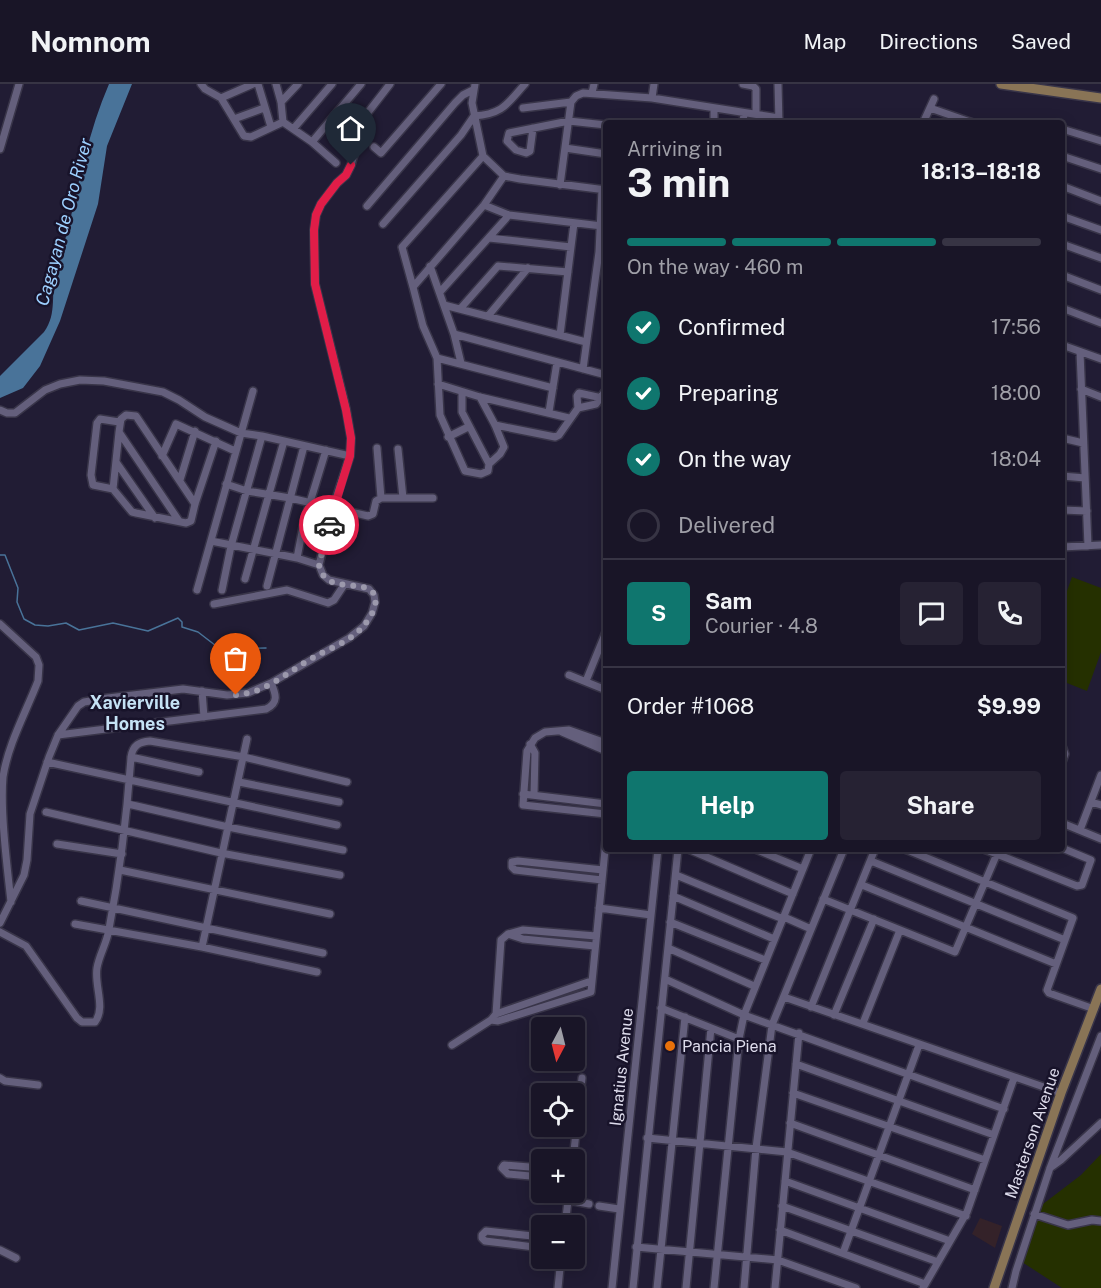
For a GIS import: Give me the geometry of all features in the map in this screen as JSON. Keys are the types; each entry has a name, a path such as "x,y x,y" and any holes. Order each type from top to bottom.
{"main road":[{"path":"1001,84 1101,98"},
{"name":"Masterson Avenue","path":"994,1288 1060,1093 1101,990"}],"street":[{"path":"0,149 19,84"},
{"path":"201,84 205,89 221,98 242,134 247,137 283,122"},
{"path":"221,98 253,84"},
{"path":"258,84 271,127"},
{"path":"276,84 283,122"},
{"path":"281,102 298,84"},
{"path":"294,128 332,84"},
{"path":"312,142 361,84"},
{"path":"0,923 26,867 30,814 47,762 58,735 74,711 84,702 183,689 218,695 248,693 271,683 349,638 364,626 372,613 375,602 374,595 369,589 329,580 323,575 319,565 333,508 350,456 351,438 315,284 314,230 316,215 321,204 332,188 346,175 351,165 366,115 390,84"},
{"path":"374,147 381,153 441,84"},
{"path":"474,116 487,115 500,110 525,84"},
{"path":"592,93 594,84"},
{"path":"651,99 654,84"},
{"path":"743,84 756,89 756,114"},
{"path":"560,185 571,102 576,96 592,93 651,99 756,114 779,120 778,84"},
{"path":"474,87 474,116 483,156 504,176 603,190"},
{"path":"367,206 455,103 474,87"},
{"path":"924,120 934,99"},
{"path":"524,108 571,102"},
{"path":"234,119 264,108"},
{"path":"930,108 964,120"},
{"path":"714,109 714,120"},
{"path":"743,120 744,113"},
{"path":"383,224 461,135 474,116"},
{"path":"533,128 569,121 603,125"},
{"path":"283,122 294,128 336,163"},
{"path":"1065,130 1101,141"},
{"path":"565,148 603,154"},
{"path":"462,392 462,412 489,464 489,469 485,473 465,471 448,437 440,415 437,358 423,326 402,247 483,156"},
{"path":"1065,157 1101,169"},
{"path":"413,287 483,205 504,176"},
{"path":"1065,187 1101,201"},
{"path":"583,369 603,252 600,201 603,193"},
{"path":"483,205 509,215 602,226"},
{"path":"440,292 509,215"},
{"path":"1065,217 1101,230"},
{"path":"560,335 574,223"},
{"path":"489,238 571,247"},
{"path":"1065,245 1101,258"},
{"path":"460,309 496,268 504,265 568,272"},
{"path":"430,266 454,334 461,363"},
{"path":"488,316 528,268"},
{"path":"1065,276 1101,290"},
{"path":"444,305 586,342"},
{"path":"1065,309 1101,322"},
{"path":"454,334 603,374"},
{"path":"1065,346 1101,359"},
{"path":"1080,352 1088,546"},
{"path":"437,358 553,388"},
{"path":"549,412 557,362"},
{"path":"0,410 15,413 45,390 60,384 80,380 104,381 163,392 205,417 241,433 350,456"},
{"path":"438,384 480,397 569,418"},
{"path":"1081,388 1101,397"},
{"path":"197,590 253,391"},
{"path":"578,408 579,393 602,398"},
{"path":"480,397 504,447 489,464"},
{"path":"495,425 555,437 578,408 596,404 602,398"},
{"path":"112,489 119,422 126,415 136,416 195,504"},
{"path":"119,422 105,419 98,421 91,476 93,485 112,489 132,512 155,518 186,523 191,521 216,441"},
{"path":"162,456 176,424 236,451"},
{"path":"448,437 468,427"},
{"path":"180,480 195,431"},
{"path":"119,432 179,521"},
{"path":"222,590 231,546 262,436"},
{"path":"1065,439 1083,443"},
{"path":"245,579 284,441"},
{"path":"267,586 304,446"},
{"path":"377,448 381,498"},
{"path":"398,449 403,498"},
{"path":"297,558 304,522 326,450"},
{"path":"116,462 155,518"},
{"path":"1065,476 1085,478"},
{"path":"226,484 247,491 371,516 376,501 381,498 433,498"},
{"path":"1065,510 1086,512"},
{"path":"211,541 297,558 319,565"},
{"path":"1065,547 1101,545"},
{"path":"214,604 286,590 328,603 334,600 344,585"},
{"path":"0,624 36,657 40,671 7,761 3,779 3,812 11,902"},
{"path":"586,681 603,647"},
{"path":"569,675 603,689"},
{"path":"58,735 266,709 276,700 276,693 271,683"},
{"path":"202,691 204,717"},
{"path":"603,742 574,730 558,730 540,734 530,744 527,751 523,794 523,805 603,814"},
{"path":"558,730 603,750"},
{"path":"202,947 247,739"},
{"path":"0,932 26,946 77,1018 82,1022 96,1022 99,1017 97,968 106,944 120,870 132,749 138,743 150,741 244,758 347,782"},
{"path":"530,744 535,753 534,795"},
{"path":"131,757 199,772"},
{"path":"47,762 337,825"},
{"path":"1080,830 1101,775"},
{"path":"239,782 339,802"},
{"path":"523,794 603,804"},
{"path":"1091,802 1101,805"},
{"path":"128,804 343,850"},
{"path":"46,812 221,853 340,875"},
{"path":"1065,824 1101,839"},
{"path":"57,844 122,855"},
{"path":"824,899 953,952 956,951 967,927 998,852 1077,886 1082,885 1091,861 1065,849"},
{"path":"452,1045 494,1017 591,981 605,852"},
{"name":"Ignatius Avenue","path":"612,1288 658,852"},
{"path":"633,1288 678,852"},
{"path":"695,852 793,894"},
{"path":"762,852 803,869"},
{"path":"714,1288 739,1039 744,1014 810,852"},
{"path":"744,1288 756,1148 772,1025 843,852"},
{"path":"811,1007 874,852"},
{"path":"912,852 1073,918 1048,992 1094,1009"},
{"path":"871,861 1065,940"},
{"path":"602,880 515,870 512,862 603,870"},
{"path":"120,870 330,914"},
{"path":"676,875 812,928"},
{"path":"862,885 1056,964"},
{"path":"673,896 774,939"},
{"path":"81,901 323,953"},
{"path":"599,908 651,915"},
{"path":"834,1015 874,919"},
{"path":"670,922 765,960"},
{"path":"75,924 202,947 317,972"},
{"path":"494,1017 501,940 508,934 523,930 596,936"},
{"path":"863,1023 900,930"},
{"path":"508,934 523,939 595,946"},
{"path":"668,948 754,986"},
{"path":"664,979 772,1025 1004,1109"},
{"path":"784,997 1060,1093"},
{"path":"661,1008 739,1039"},
{"path":"657,1288 685,1017"},
{"path":"686,1288 711,1028"},
{"path":"775,1288 799,1033"},
{"path":"1012,1288 1050,1168 1101,1036"},
{"path":"843,1253 853,1231 919,1045"},
{"path":"796,1064 994,1135"},
{"path":"0,1078 5,1081 38,1085"},
{"path":"574,1149 582,1078"},
{"path":"780,1230 924,1286 966,1216 1014,1078"},
{"path":"793,1093 985,1160"},
{"path":"790,1123 975,1190"},
{"path":"1050,1168 1101,1123"},
{"path":"647,1138 787,1152 966,1216"},
{"path":"531,1167 504,1165 502,1168 507,1174 531,1176"},
{"path":"785,1181 950,1241"},
{"path":"585,1202 590,1204"},
{"path":"599,1206 619,1209"},
{"path":"783,1206 938,1262"},
{"path":"1034,1214 1068,1225 1092,1220 1101,1221"},
{"path":"531,1237 486,1231 482,1235 485,1241 531,1247"},
{"path":"636,1247 778,1260 856,1288"},
{"path":"0,1250 16,1258"},
{"path":"558,1288 560,1269"}],"shaded area":[{"path":"980,1218 1002,1226 995,1248 972,1234"}],"green space":[{"path":"1072,577 1101,588 1101,652 1087,691 1065,682 1065,597"},
{"path":"1101,1154 1101,1288 1062,1288 1022,1262 1043,1204 1081,1175"}],"water":[{"path":"109,84 132,84 107,146 98,204 60,321 40,366 23,388 0,398 0,376 44,332 51,317 57,265 68,230 90,137"}],"waterway":[{"path":"0,555 5,555 18,588 17,602 24,619 35,625 48,626 66,623 79,630 113,623 148,631 178,618 182,622 182,627 198,632 220,649 266,648"}],"way so far":[{"path":"236,695 248,693 271,683 349,638 364,626 372,613 375,602 374,595 369,589 335,583 323,575 320,570 319,565 329,525"}],"place":[{"name":"Pancia Piena","path":"670,1046"}],"district":[{"name":"Xavierville Homes","path":"135,713"}],"route":[{"path":"329,525 350,456 351,438 315,284 314,230 316,215 321,204 346,175 351,165"}],"water label":[{"name":"Cagayan de Oro River","path":"64,222"}]}
